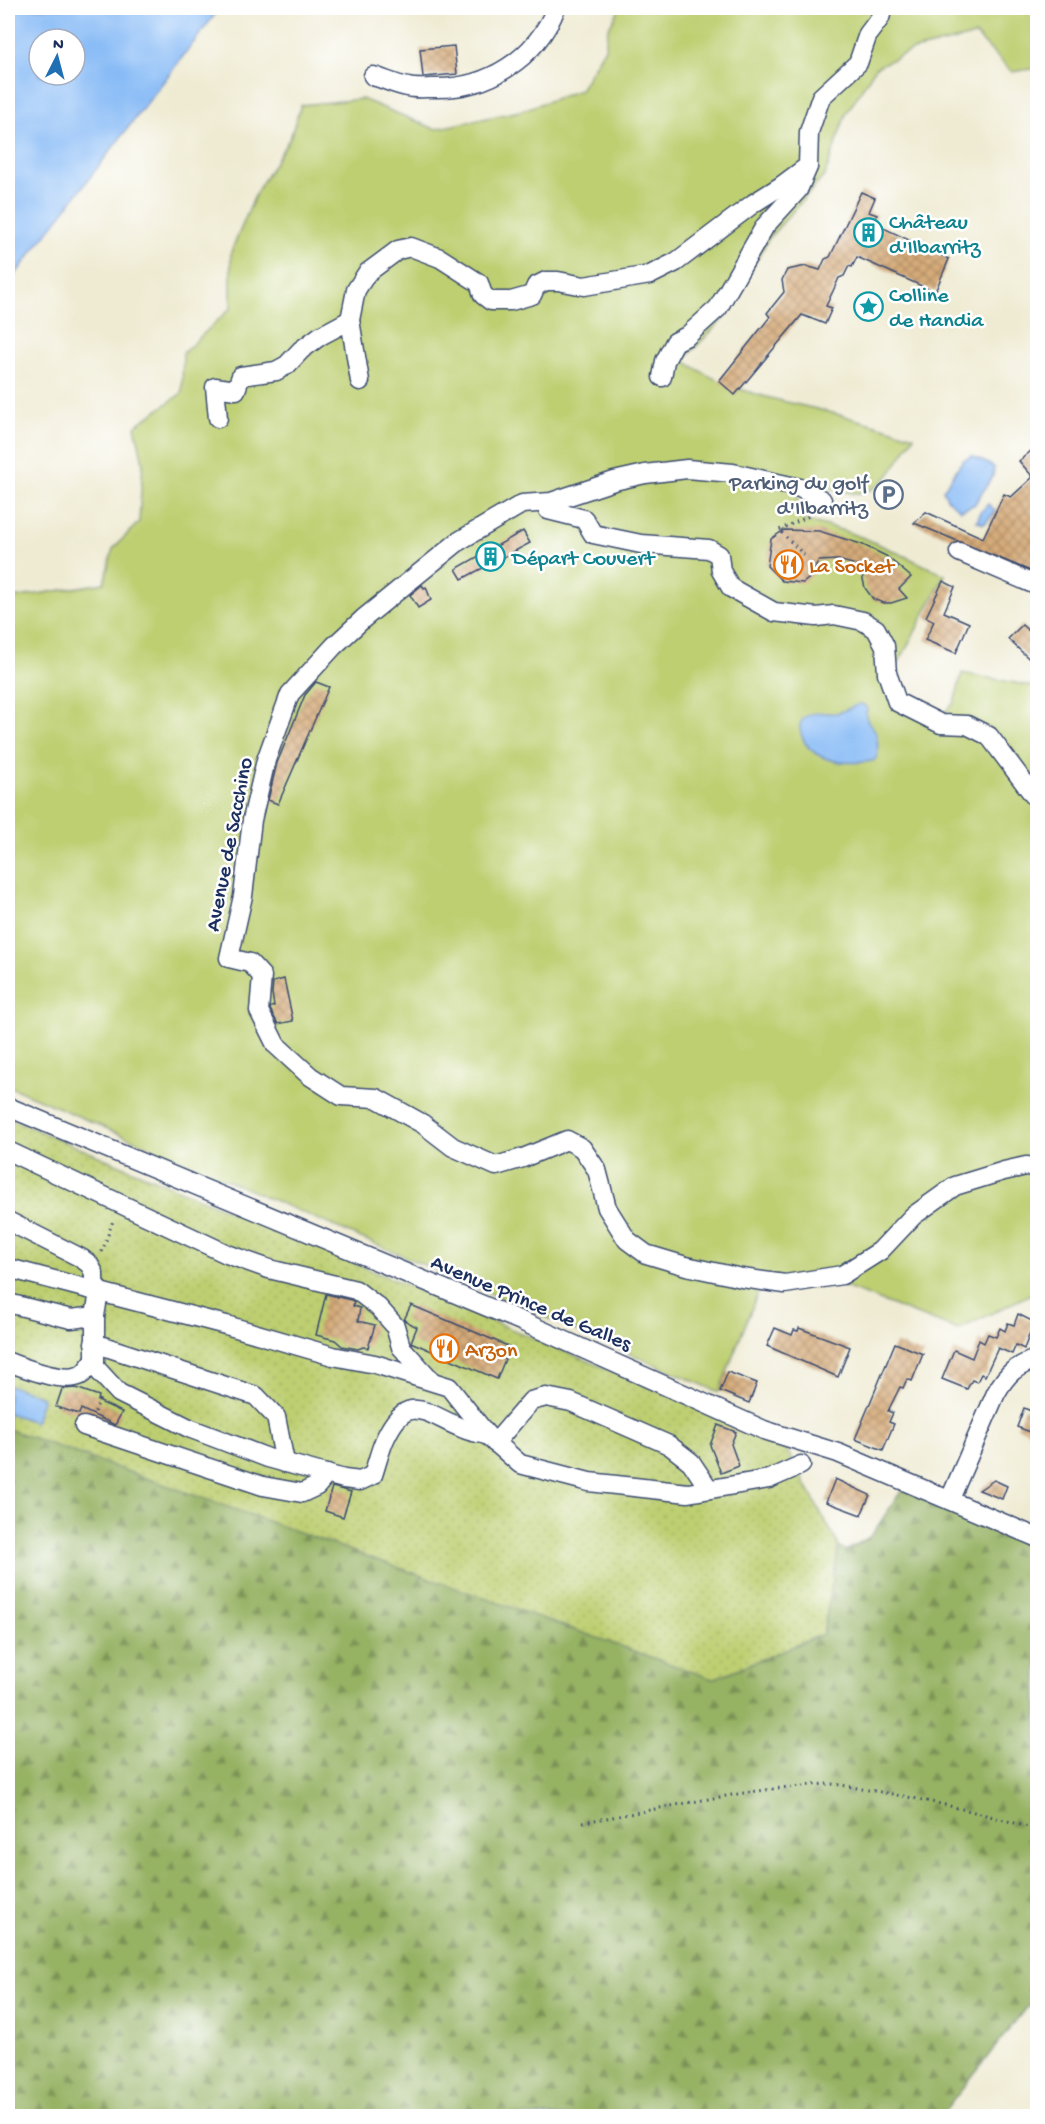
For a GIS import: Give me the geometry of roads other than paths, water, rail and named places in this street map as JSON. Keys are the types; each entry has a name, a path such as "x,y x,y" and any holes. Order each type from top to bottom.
{"street":[{"path":"373,76 410,88 445,89 472,84 496,76 526,54 549,25 556,8"},
{"path":"662,377 665,361 675,342 687,336 718,308 765,226 798,190 808,166 809,132 821,97 858,63 868,34 880,18 883,8"},
{"path":"360,381 350,320 356,290 367,273 398,250 411,247 440,258 479,283 483,295 491,301 511,301 532,295 536,286 546,281 584,286 650,275 676,262 754,203 782,186 808,166"},
{"path":"218,418 215,387 236,390 241,376 276,371 287,365 301,350 320,336 350,320"},
{"name":"Avenue de Sacchino","path":"822,500 800,488 733,473 687,469 645,474 544,503 522,504 459,541 341,639 290,694 266,760 252,820 243,896 229,958 250,963 262,976 259,1011 276,1045 310,1076 341,1096 376,1098 423,1124 453,1147 496,1166 567,1140 582,1148 597,1170 607,1208 627,1240 646,1254 686,1266 784,1284 842,1275 880,1251 913,1216 955,1186 1004,1171 1026,1166 1038,1167"},
{"path":"544,503 548,510 584,519 592,534 641,544 709,549 719,555 721,572 731,588 774,612 816,617 834,615 862,621 876,629 885,646 887,673 897,702 941,723 968,725 989,736 1038,801"},
{"path":"959,552 1038,586"},
{"name":"Avenue Prince de Galles","path":"8,1107 521,1321 764,1430 838,1453 1038,1538"},
{"path":"8,1151 237,1258 269,1269 356,1290 378,1307 395,1326 401,1347 432,1381"},
{"path":"8,1221 89,1264 99,1292 95,1316 95,1368 119,1393 189,1428 268,1458 360,1481 373,1474 393,1423 403,1413 412,1409 421,1410 491,1439"},
{"path":"8,1268 333,1356 371,1363 449,1387 491,1439 520,1464 589,1482 688,1493 769,1479 838,1453"},
{"path":"8,1303 71,1319 95,1316"},
{"path":"371,1363 401,1347"},
{"path":"8,1362 44,1374 67,1377 81,1375 94,1352"},
{"path":"94,1352 256,1396 276,1417 285,1463"},
{"path":"950,1499 1004,1379 1018,1366 1038,1358"},
{"path":"491,1439 531,1401 546,1397 571,1402 669,1445 690,1462 709,1490"},
{"path":"86,1426 263,1486 303,1493 316,1486 327,1474"}],"water":[{"path":"8,8 220,8 8,284"},
{"path":"972,456 994,467 993,476 974,505 961,510 948,500 943,490 963,460"},
{"path":"988,504 996,511 984,524 977,521"},
{"path":"859,704 864,705 867,709 867,719 877,738 877,757 873,761 852,763 830,760 812,751 805,743 800,729 805,717 817,713 837,713"},
{"path":"8,1385 43,1397 35,1422 8,1413"}],"place":[{"name":"Château d'Ilbarritz","path":"868,233"},
{"name":"Colline de Handia","path":"868,306"},
{"name":"Parking du golf d'Ilbarritz","path":"889,494"},
{"name":"Départ Couvert","path":"491,556"},
{"name":"La Socket","path":"788,564"},
{"name":"Arzon","path":"444,1348"}]}
